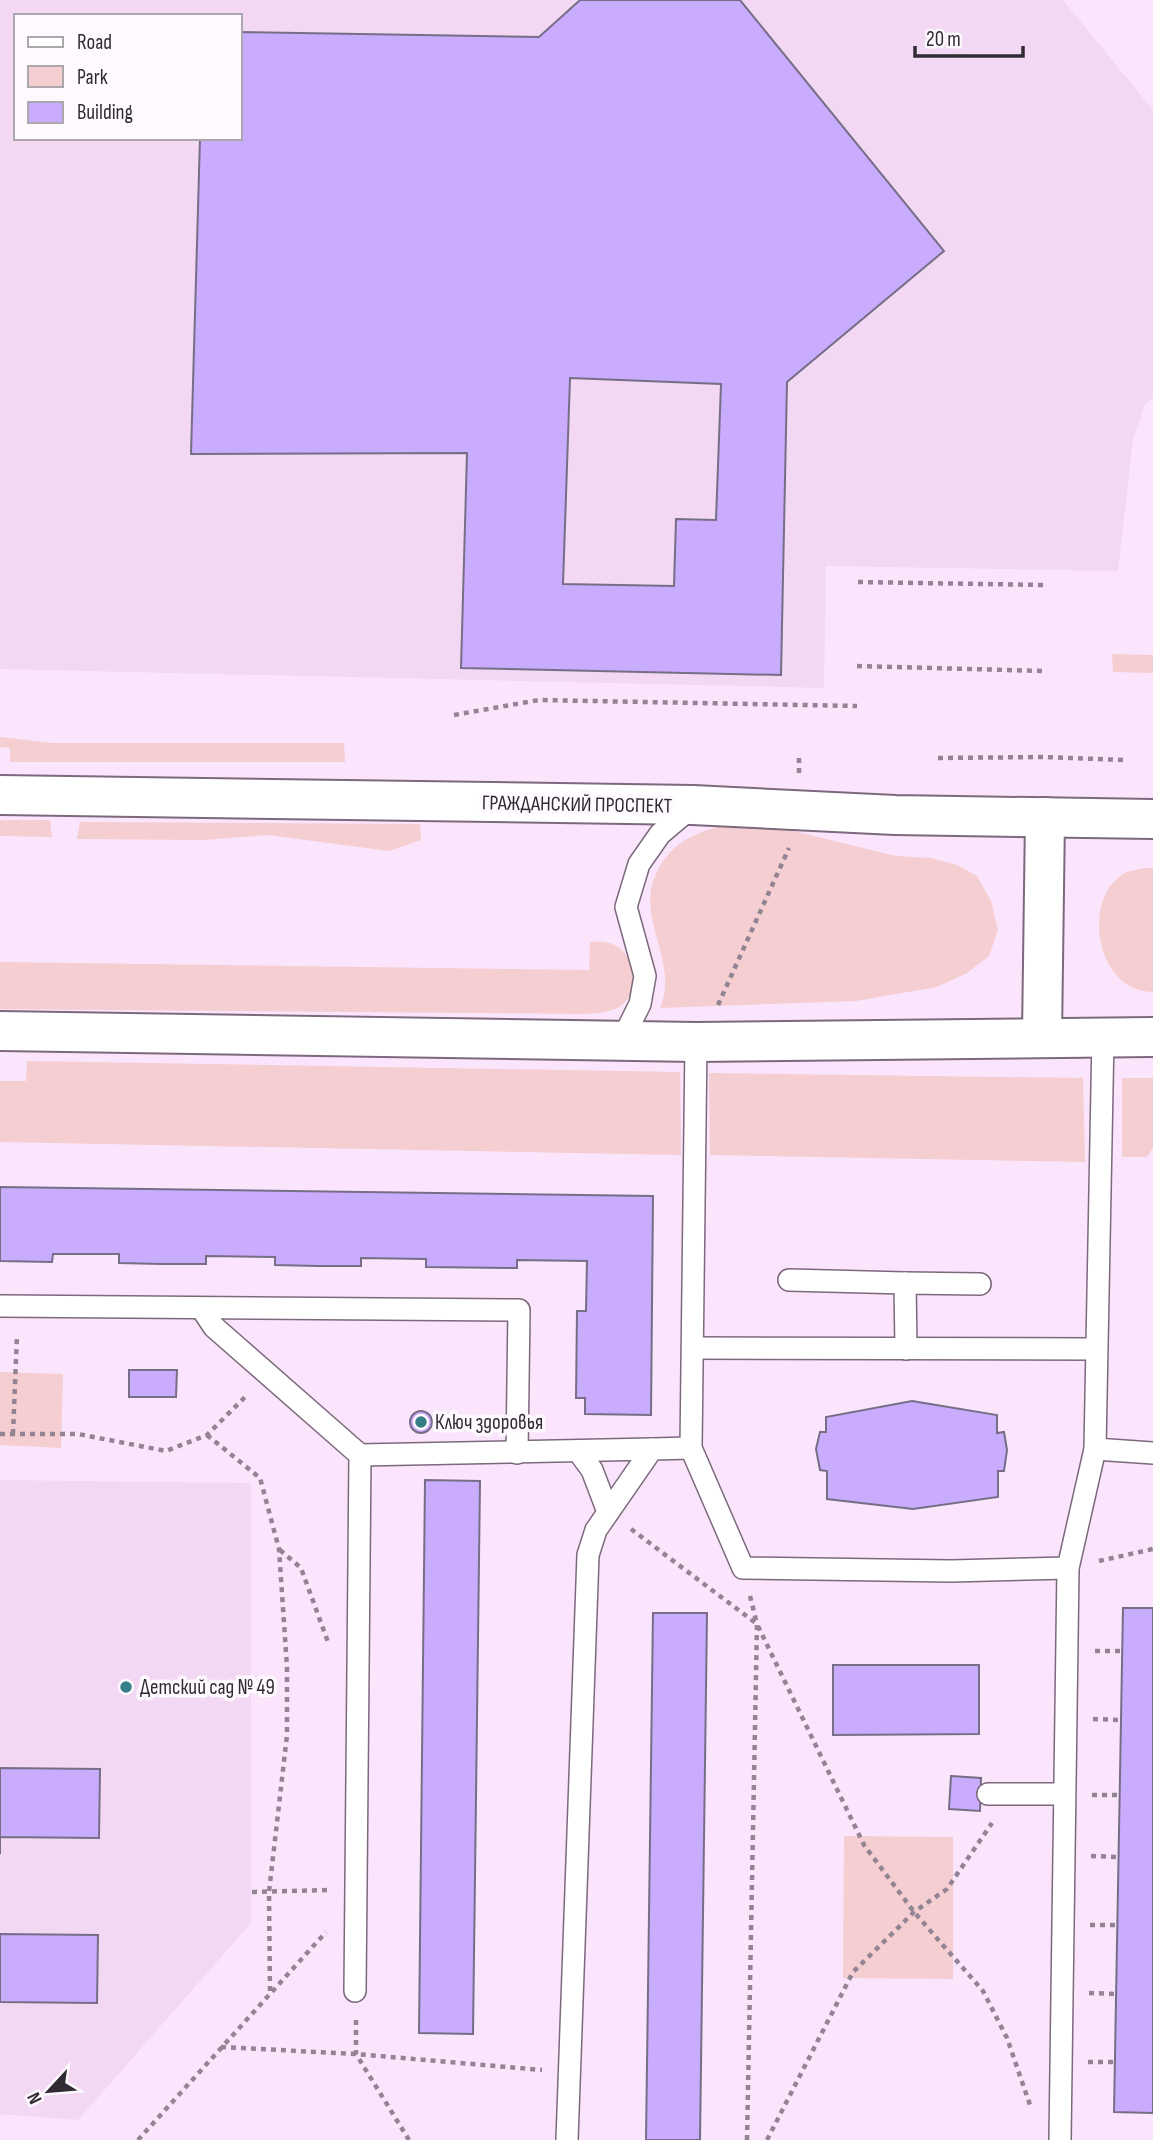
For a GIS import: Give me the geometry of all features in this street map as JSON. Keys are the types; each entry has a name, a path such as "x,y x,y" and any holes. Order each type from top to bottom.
{"main road":[{"name":"ГРАЖДАНСКИЙ ПРОСПЕКТ","path":"0,795 693,805 1153,818"},
{"path":"1042,1036 1045,817"},
{"path":"0,1031 696,1042 1042,1036 1153,1037"}],"lane":[{"path":"622,1040 640,1004 645,976 626,907 632,885 639,864 660,834 693,805"},
{"path":"1060,2140 1068,1568 1095,1449 1103,1036"},
{"path":"696,1042 691,1448 743,1568 951,1572 1068,1568"},
{"path":"789,1280 980,1284"},
{"path":"905,1283 906,1349"},
{"path":"9,1306 519,1310 517,1453"},
{"path":"202,1309 214,1327 360,1455 691,1448"},
{"path":"693,1348 1097,1349"},
{"path":"566,2140 588,1555 596,1530 652,1449"},
{"path":"1095,1449 1153,1453"},
{"path":"578,1451 592,1470 608,1512"},
{"path":"355,1991 360,1455"},
{"path":"988,1794 1063,1794"}],"path":[{"path":"858,582 1043,584"},
{"path":"857,666 1044,671"},
{"path":"454,715 539,700 857,706"},
{"path":"696,1042 733,976 792,839 797,810 799,755"},
{"path":"937,758 1044,757 1124,760"},
{"path":"9,1306 13,1434"},
{"path":"0,1434 78,1434 166,1451 207,1435 269,1375"},
{"path":"207,1435 260,1478 279,1549 287,1667 287,1735 269,1892 270,1994"},
{"path":"608,1512 757,1624"},
{"path":"279,1549 301,1568 323,1631 357,1696"},
{"path":"1068,1568 1153,1549"},
{"path":"743,1568 757,1624 864,1845 914,1912 983,1991 1007,2038 1033,2114"},
{"path":"747,2140 757,1624"},
{"path":"766,2140 853,1972 914,1912 947,1889 1010,1795"},
{"path":"252,1892 355,1895"},
{"path":"138,2140 355,1895"},
{"path":"355,1991 356,2054 409,2140"},
{"path":"221,2047 356,2054 567,2073"}],"shaded area":[{"path":"0,0 1063,0 1153,110 1153,398 1145,404 1133,440 1118,571 826,566 824,688 0,669"},
{"name":"Детский сад № 49","path":"0,1480 251,1483 251,1923 78,2120 0,2114"}],"green space":[{"path":"1112,654 1153,655 1153,673 1113,672"},
{"path":"0,737 52,743 344,743 345,762 10,762 10,748 0,747"},
{"path":"0,820 50,820 52,837 0,836"},
{"path":"80,822 420,824 421,840 389,851 268,835 204,840 77,839"},
{"path":"717,827 785,829 896,856 931,858 957,865 977,876 991,901 998,930 989,956 967,973 937,987 856,1001 660,1008 665,990 665,972 652,920 652,884 665,858 677,846 699,833"},
{"path":"1153,868 1153,992 1133,988 1118,977 1107,961 1099,922 1102,903 1110,886 1123,874"},
{"path":"590,942 607,942 620,948 626,954 633,971 634,980 629,997 619,1007 601,1013 0,1009 0,962 589,970"},
{"path":"27,1061 680,1072 681,1155 0,1142 0,1081 26,1081"},
{"path":"709,1073 1083,1078 1085,1162 710,1155"},
{"path":"1122,1078 1153,1078 1153,1148 1147,1157 1122,1157"},
{"path":"0,1372 63,1374 61,1448 0,1445"},
{"path":"844,1836 953,1837 953,1979 843,1978"}],"building":[{"path":"580,0 740,0 944,251 787,382 781,675 461,668 467,453 191,454 200,140 242,140 242,32 539,37","holes":["570,378 721,384 716,520 676,519 674,586 563,584"]},
{"path":"0,1187 653,1196 651,1415 585,1414 585,1398 576,1398 577,1311 586,1311 587,1261 517,1260 517,1268 426,1267 426,1259 361,1258 361,1266 318,1266 275,1265 275,1257 206,1256 206,1264 162,1264 119,1263 119,1254 53,1254 52,1262 0,1261"},
{"path":"129,1370 177,1370 176,1397 129,1397"},
{"path":"912,1401 997,1415 997,1433 1004,1432 1007,1450 1004,1471 998,1471 998,1497 913,1509 827,1499 827,1471 820,1470 816,1449 820,1432 826,1432 826,1417"},
{"name":"Ключ здоровья","path":"421,1411 429,1414 432,1422 429,1430 421,1433 413,1430 410,1422 413,1414"},
{"path":"425,1480 480,1481 473,2034 419,2033"},
{"path":"1123,1608 1153,1608 1153,2113 1114,2112"},
{"path":"653,1613 707,1613 700,2140 646,2140"},
{"path":"833,1665 979,1665 979,1734 833,1735"},
{"path":"0,1768 100,1769 99,1838 0,1837"},
{"path":"951,1776 981,1778 980,1811 949,1809"},
{"path":"0,1934 98,1935 97,2003 0,2002"}],"place":[{"name":"Ключ здоровья","path":"421,1422"},
{"name":"Детский сад № 49","path":"126,1687"}]}
